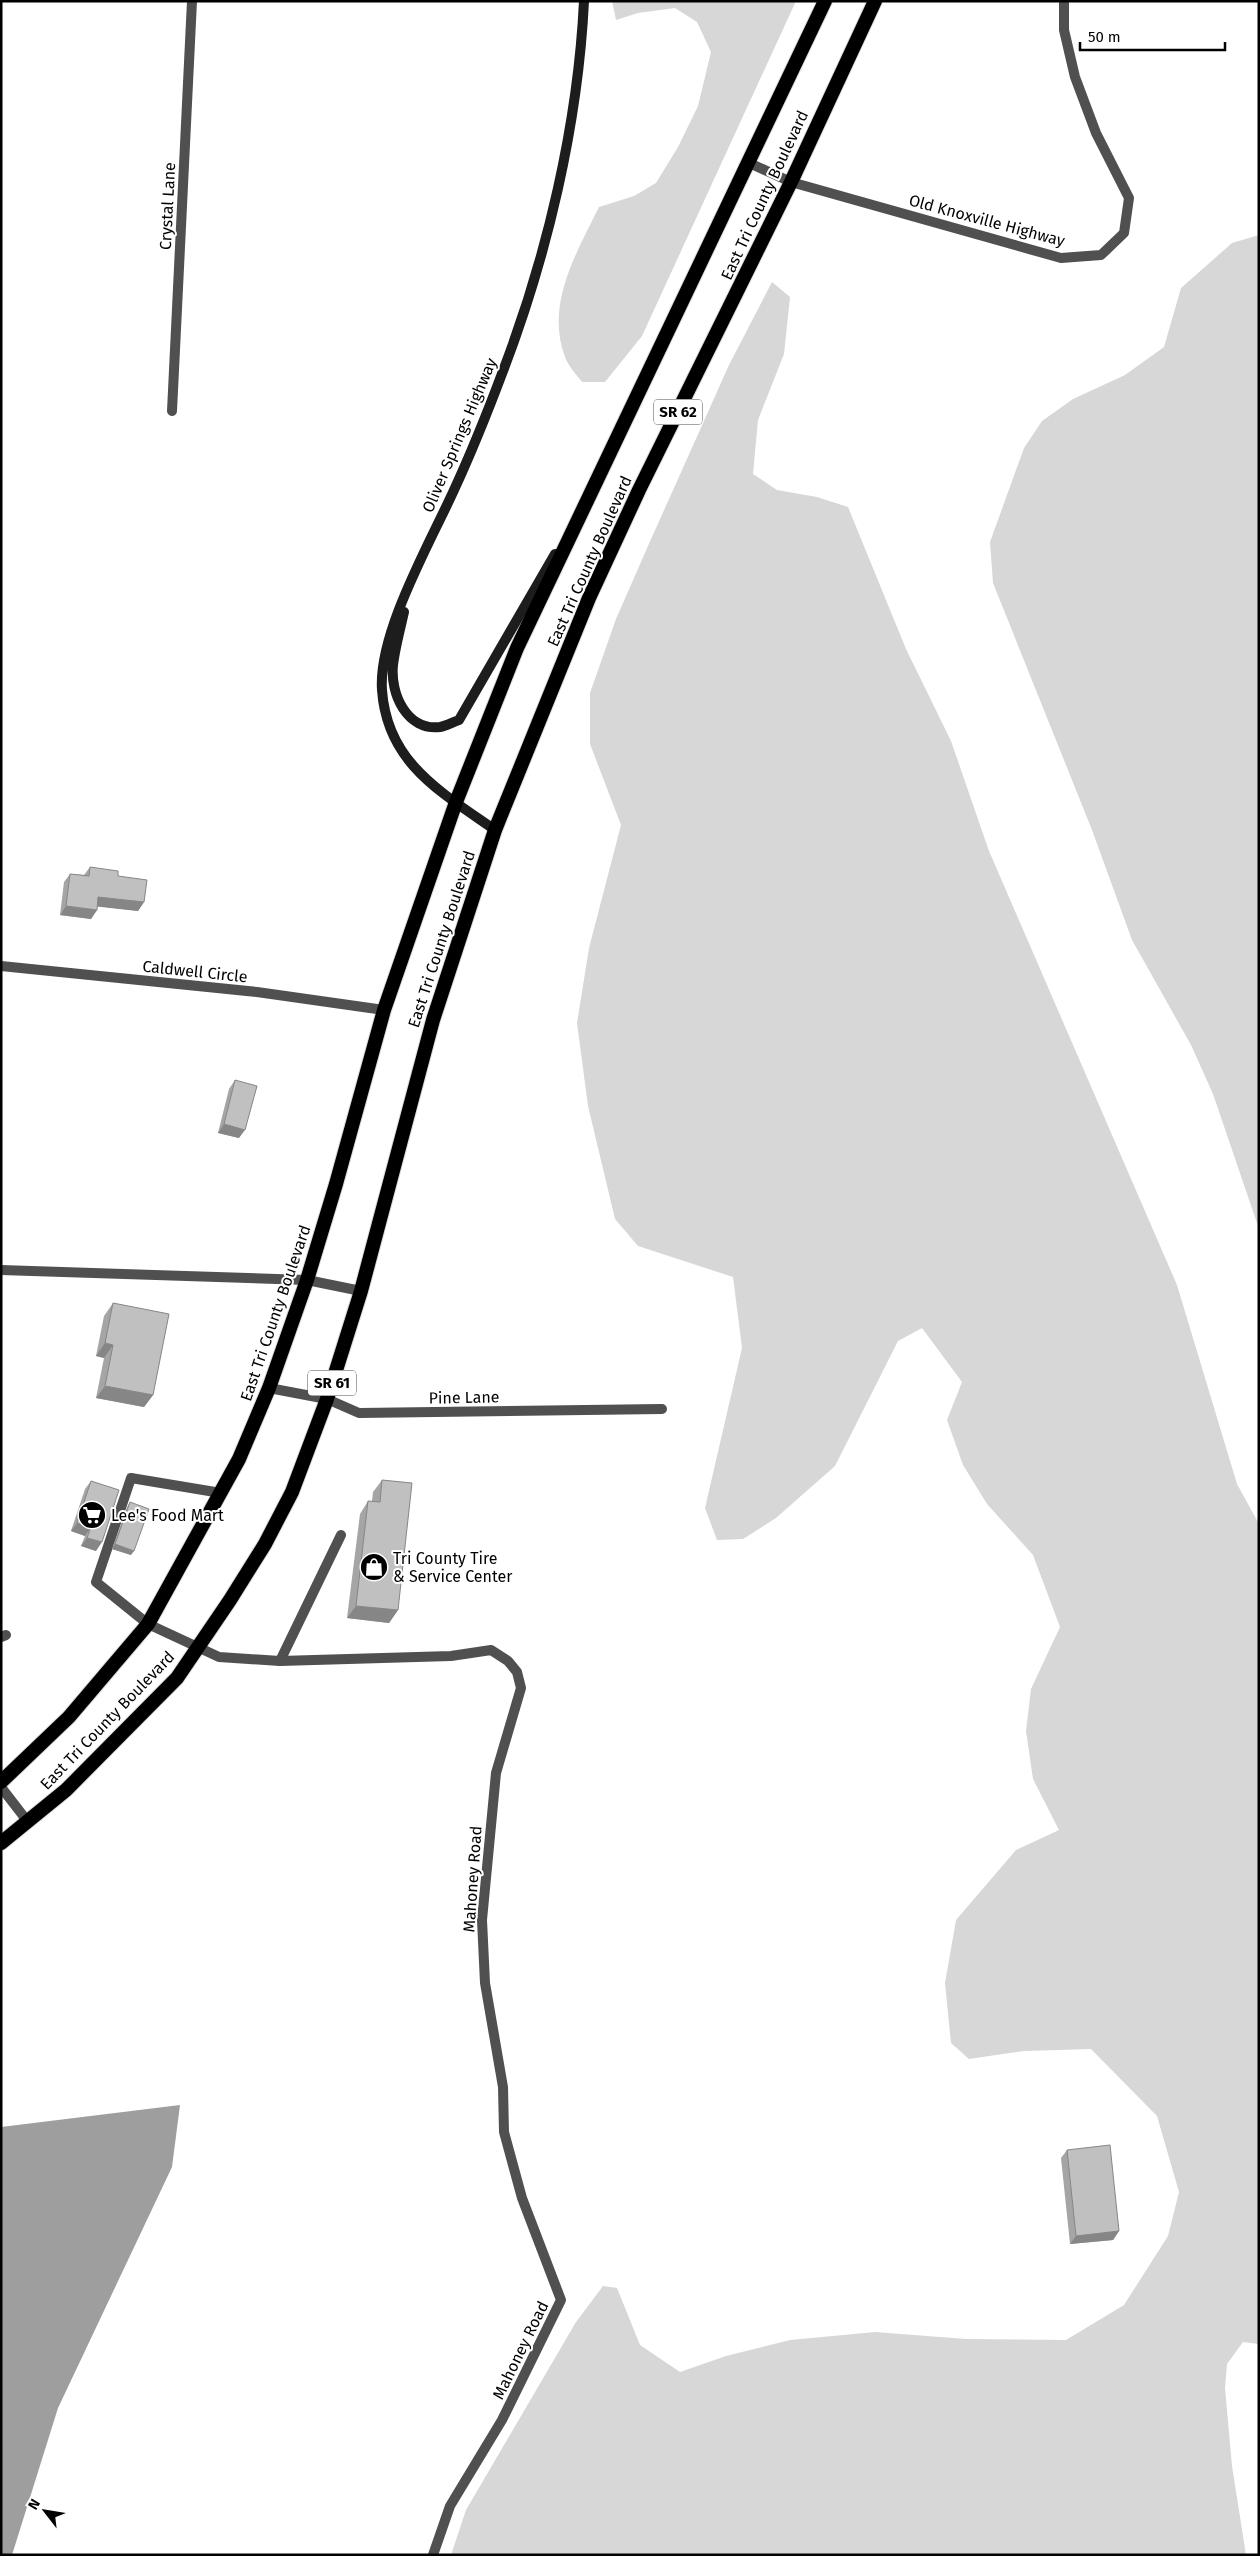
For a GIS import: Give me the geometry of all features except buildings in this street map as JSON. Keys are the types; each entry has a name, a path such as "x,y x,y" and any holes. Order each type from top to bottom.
{"highway":[{"name":"East Tri County Boulevard","path":"1,1782 69,1716 148,1624 239,1459 269,1388 307,1280 336,1184 384,1010 456,802 517,648 825,1"},
{"name":"East Tri County Boulevard","path":"1,1843 66,1790 176,1678 200,1647 265,1544 292,1492 327,1399 362,1291 433,1020 495,830 589,598 639,490 791,182 875,1"}],"main road":[{"name":"Oliver Springs Highway","path":"495,830 428,781 404,758 389,729 382,690 384,654 410,586 473,447 504,369 538,266 575,94 584,1"},
{"path":"410,586 393,666 393,684 397,699 408,717 426,726 440,727 458,720 587,499"}],"street":[{"name":"Crystal Lane","path":"172,411 192,1"},
{"name":"Old Knoxville Highway","path":"747,162 791,182 1061,258 1101,255 1124,233 1129,198 1096,133 1075,77 1064,30 1064,1"},
{"name":"Caldwell Circle","path":"1,966 257,992 384,1010"},
{"path":"1,1270 307,1280 362,1291"},
{"name":"Pine Lane","path":"269,1388 327,1399 359,1413 662,1409"},
{"name":"Mahoney Road","path":"220,1493 131,1478 96,1582 148,1624 219,1657 280,1661 450,1656 491,1650 508,1661 518,1672 521,1688 496,1773 482,1920 486,1983 503,2087 504,2132 522,2198 561,2300 502,2420 450,2506 433,2555"},
{"path":"280,1661 341,1535"},
{"path":"1,1787 28,1822"}],"shaded area":[{"path":"612,1 796,1 642,336 605,382 582,382 566,360 560,337 561,298 573,260 599,207 634,196 656,183 678,147 698,106 711,52 697,22 675,8 638,13 616,20"},
{"path":"1259,235 1259,1229 1213,1094 1191,1045 1132,940 1092,830 993,583 990,542 1024,448 1042,421 1073,399 1125,375 1164,347 1181,288 1232,243"},
{"path":"772,282 790,297 784,354 758,420 753,474 777,490 817,497 848,507 906,649 951,741 989,851 1177,1285 1237,1484 1259,1524 1259,2344 1243,2342 1227,2364 1225,2388 1232,2466 1246,2555 451,2555 466,2510 576,2322 603,2286 617,2288 640,2345 680,2372 726,2356 790,2340 875,2332 966,2339 1066,2340 1124,2305 1168,2236 1179,2192 1157,2116 1091,2049 1024,2051 969,2059 951,2043 945,1983 956,1920 1016,1850 1059,1830 1033,1779 1026,1731 1031,1689 1060,1627 1033,1555 987,1504 963,1465 947,1420 962,1382 922,1328 898,1341 835,1466 776,1518 743,1539 717,1540 705,1508 742,1348 733,1277 638,1246 615,1219 588,1106 577,1023 589,948 621,825 590,744 590,693 616,619 648,546 729,365"},
{"path":"180,2105 172,2167 58,2408 12,2555 1,2555 1,2127"}],"place":[{"name":"Lee's Food Mart","path":"92,1515"},
{"name":"Tri County Tire & Service Center","path":"374,1567"}]}
